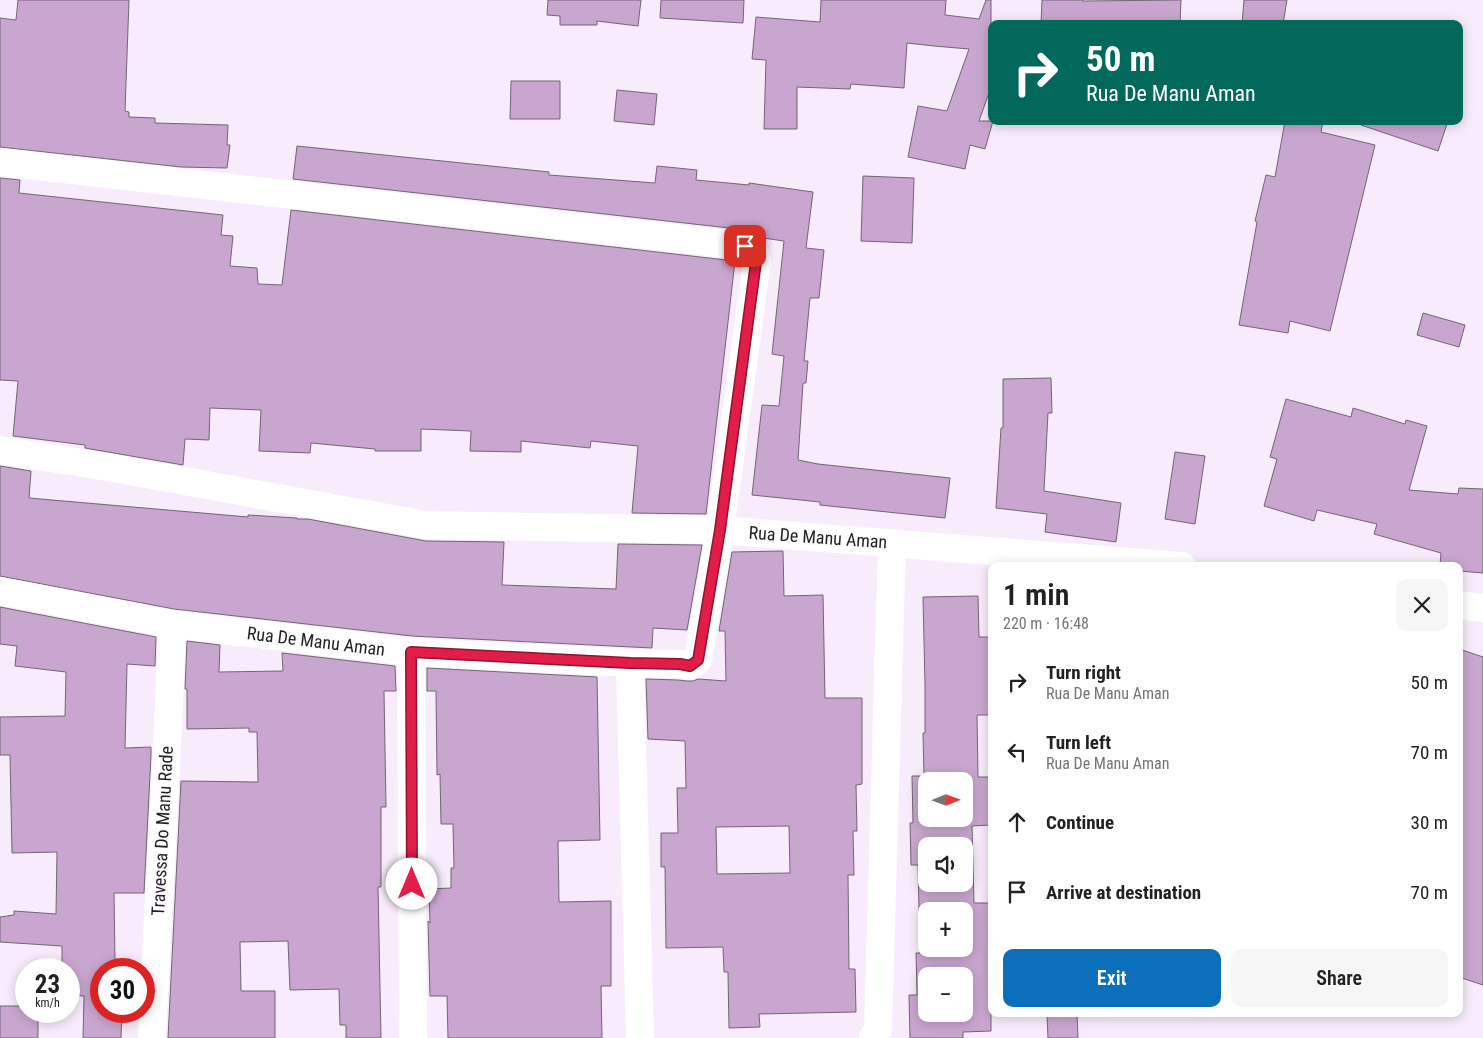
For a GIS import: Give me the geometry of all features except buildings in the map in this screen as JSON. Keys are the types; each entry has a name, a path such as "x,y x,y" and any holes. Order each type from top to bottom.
{"street":[{"path":"0,162 745,246 754,251 756,262 720,530 426,525 107,467 0,450"},
{"name":"Rua De Manu Aman","path":"0,591 172,624 411,652 690,666 698,660 720,530 1132,562"},
{"path":"873,1038 878,1029 892,543"},
{"path":"1463,606 1483,608"},
{"name":"Travessa Do Manu Rade","path":"152,1038 172,624"},
{"path":"411,652 413,1038"},
{"path":"630,663 640,1038"}],"route":[{"path":"412,884 411,652 690,666 698,660 720,530 756,262 754,251 745,246"}]}
